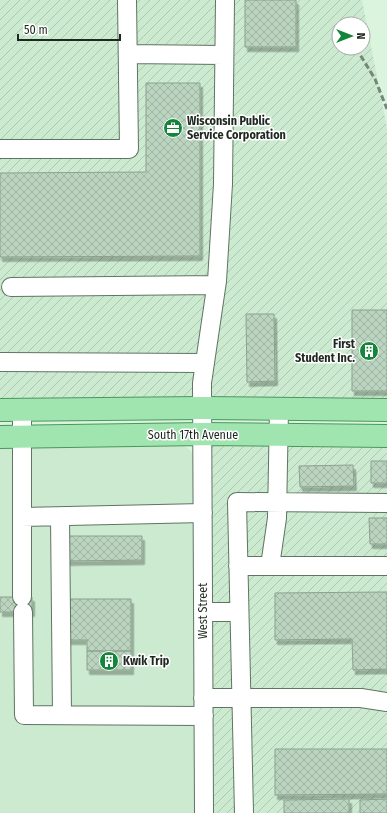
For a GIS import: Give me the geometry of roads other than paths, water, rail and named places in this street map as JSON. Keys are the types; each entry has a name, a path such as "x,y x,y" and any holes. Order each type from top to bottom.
{"main road":[{"path":"0,410 202,408 387,410"},
{"name":"South 17th Avenue","path":"0,437 203,434 387,436"}],"street":[{"path":"0,149 129,149 127,0"},
{"name":"West Street","path":"204,813 202,408 204,363 216,285 223,184 225,0"},
{"path":"128,54 224,55"},
{"path":"11,287 216,285"},
{"path":"0,362 204,363"},
{"path":"270,566 274,544 278,502 279,409"},
{"path":"22,410 22,604 24,715 204,716"},
{"path":"244,813 237,502 387,503"},
{"path":"22,517 203,514"},
{"path":"60,516 62,715"},
{"path":"238,566 387,566"},
{"path":"203,612 239,612"},
{"path":"204,698 361,698 387,702"}],"railway":[{"path":"361,56 375,79 387,109"}],"place":[{"name":"Wisconsin Public Service Corporation","path":"173,128"},
{"name":"First Student Inc.","path":"369,351"},
{"name":"Kwik Trip","path":"109,661"}]}
